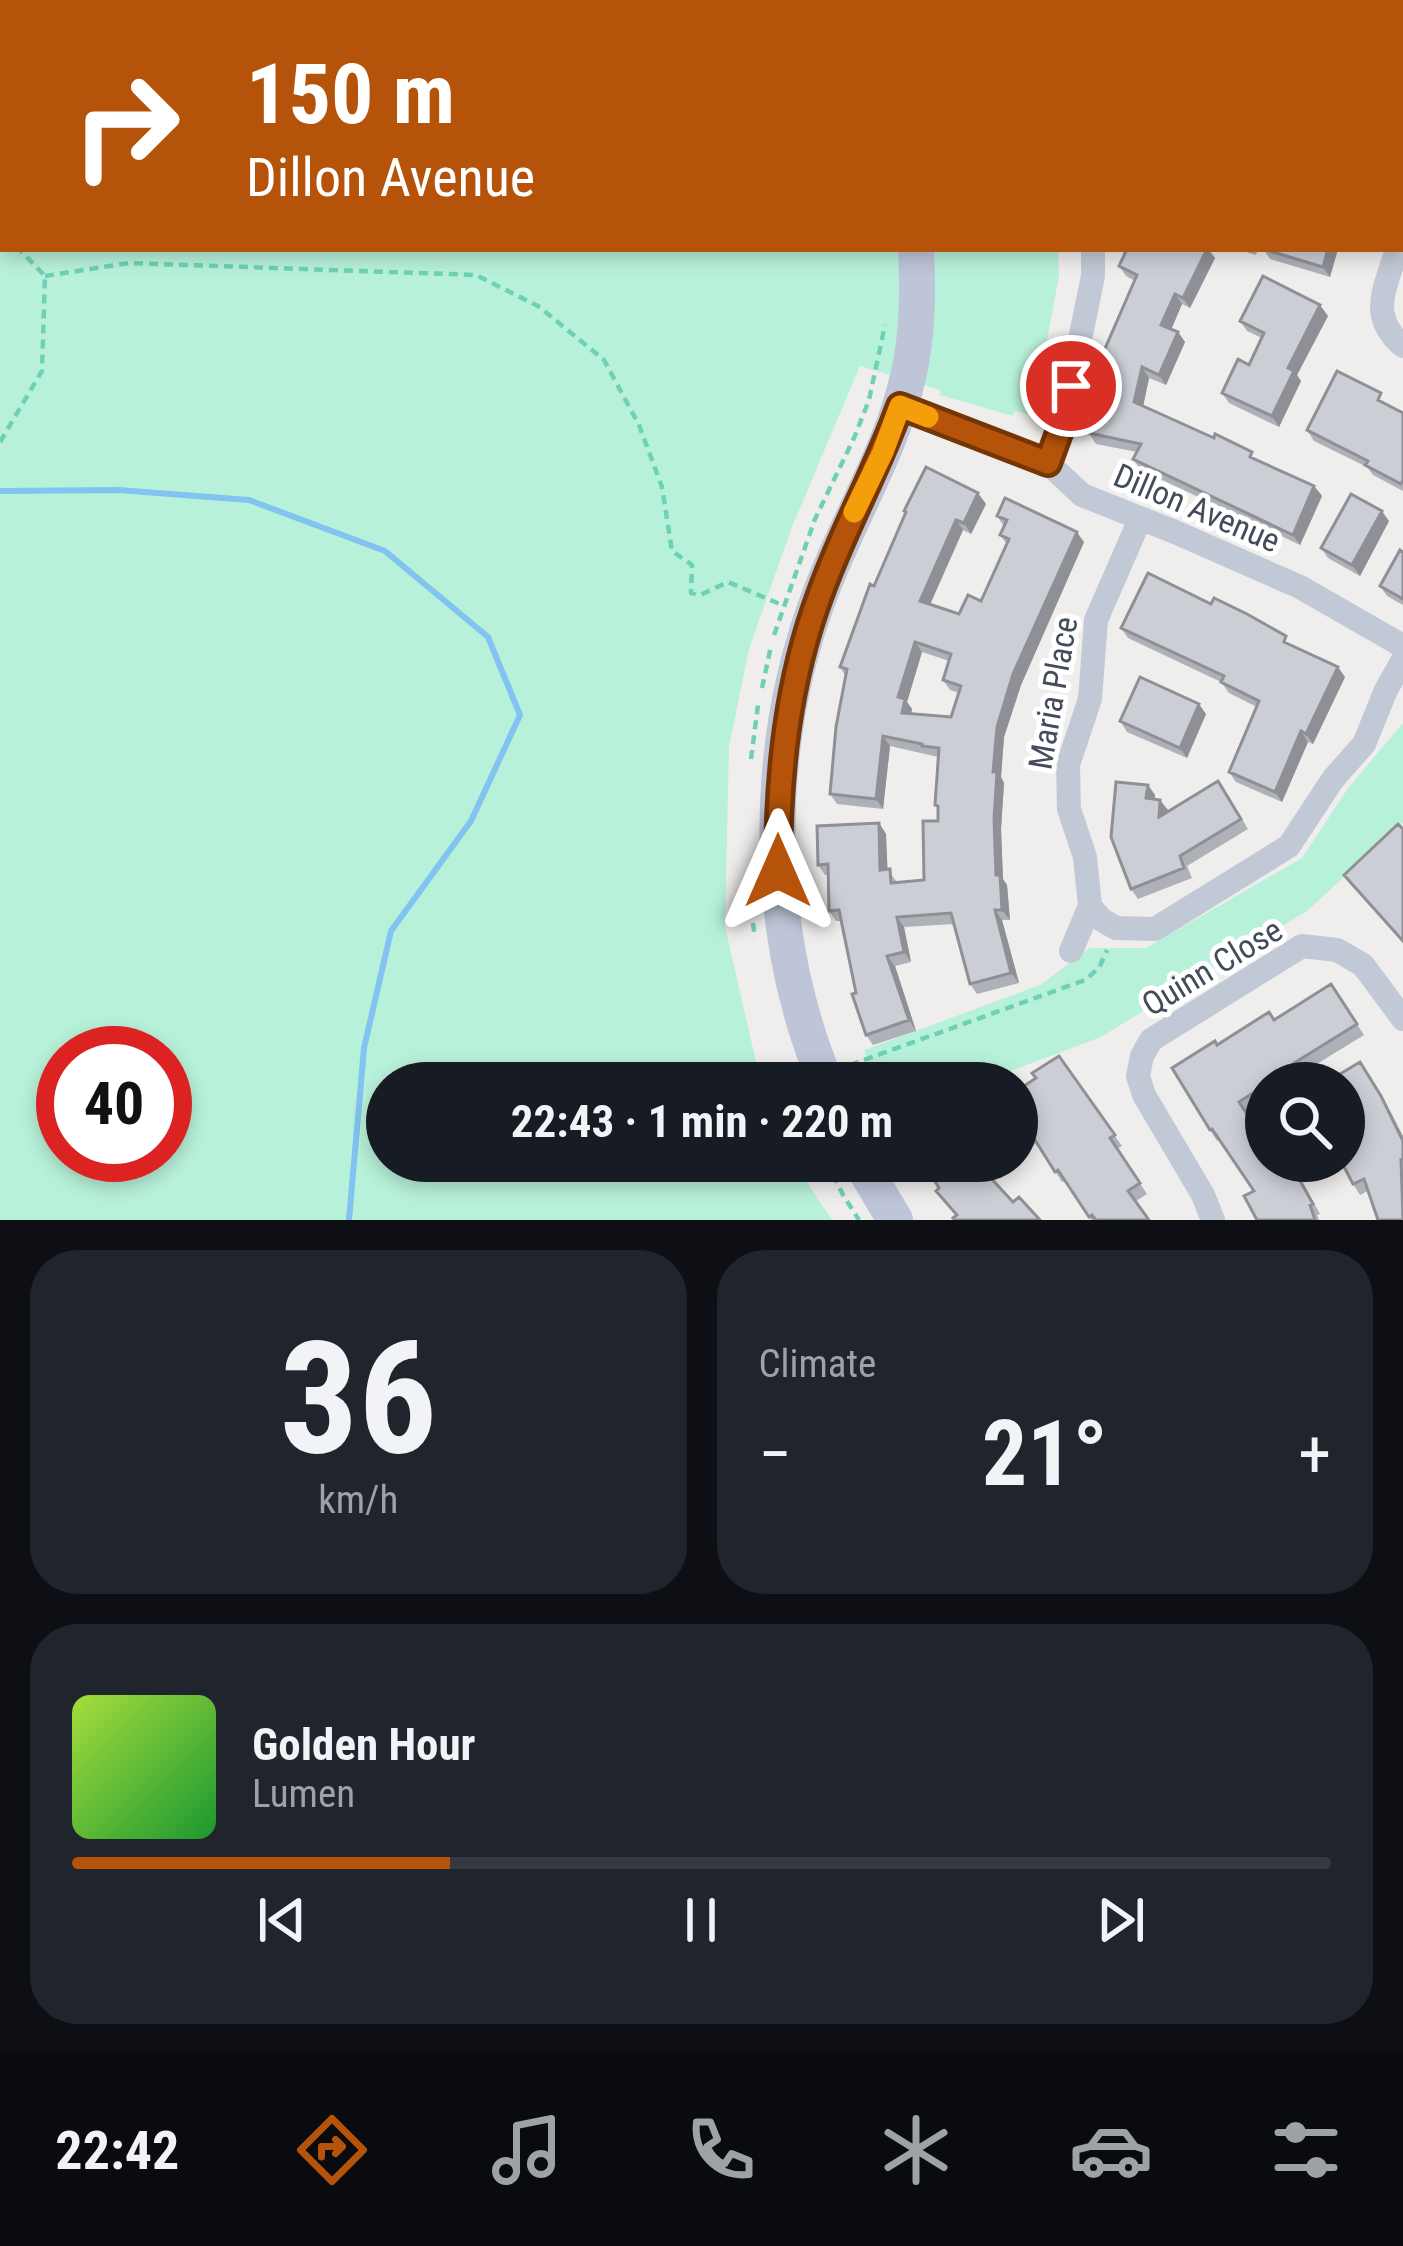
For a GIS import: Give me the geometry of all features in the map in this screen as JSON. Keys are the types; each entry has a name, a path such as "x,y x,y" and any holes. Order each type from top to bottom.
{"street":[{"path":"818,1062 784,933 778,871 782,754 803,645 820,594 900,406 914,345 916,252"},
{"path":"1048,463 1063,422 1093,276 1093,252"},
{"path":"1395,252 1380,307 1385,327 1403,346"},
{"name":"Dillon Avenue","path":"900,406 1048,463 1082,495 1300,587 1403,646"},
{"name":"Maria Place","path":"1090,906 1085,857 1069,808 1068,765 1090,700 1096,620 1140,520"},
{"path":"1071,951 1090,906 1116,928 1155,929 1289,846 1333,779 1364,744 1403,660"},
{"name":"Quinn Close","path":"1213,1220 1144,1095 1138,1076 1151,1040 1302,946 1337,950 1363,965 1403,1018"},
{"path":"872,1182 895,1220"}],"path":[{"path":"0,442 42,371 45,276 23,252"},
{"path":"45,276 128,263 476,275 538,305 604,359 639,425 662,487 672,551 692,565 693,595 728,582 782,605 869,400 886,320"},
{"path":"869,1062 1085,980 1099,968 1116,928"},
{"path":"836,1182 859,1220"}],"green space":[{"path":"0,252 1058,252 1059,276 1033,416 1015,411 1013,416 940,395 940,390 860,366 792,527 749,649 729,747 725,927 756,1062 366,1062 366,1182 807,1182 832,1220 0,1220"},
{"path":"1403,723 1403,823 1307,911 1101,1037 1035,1062 868,1062 864,1050 1040,985 1090,948 1146,948 1302,858 1348,788"}],"building":[{"path":"1126,252 1206,252 1183,298 1175,294 1161,325 1178,332 1159,375 1142,367 1134,402 1214,438 1215,434 1252,452 1250,457 1314,486 1293,535 1133,459 1141,444 1089,433 1104,351 1137,275 1119,266"},
{"path":"1273,252 1327,252 1323,267"},
{"path":"1263,276 1320,305 1288,368 1294,371 1272,416 1222,393 1238,359 1249,365 1264,333 1240,321"},
{"path":"1337,371 1381,393 1378,400 1403,413 1401,484 1307,430"},
{"path":"926,467 978,493 964,523 956,520 920,601 959,614 968,595 981,601 1009,539 1000,535 1007,520 997,516 1005,498 1077,532 1013,674 997,727 994,819 1002,910 995,910 1011,973 970,984 951,913 897,917 904,952 887,956 909,1020 866,1035 852,994 856,993 839,910 829,911 828,864 818,865 817,826 879,823 880,870 890,869 891,883 924,880 923,821 938,821 939,748 883,736 876,799 830,794 847,669 840,667 870,584 874,586","holes":["915,642 951,654 943,680 961,686 951,717 902,713 905,699 898,697"]},
{"path":"1351,494 1382,511 1352,565 1321,548"},
{"path":"1400,550 1403,552 1403,599 1380,586"},
{"path":"1148,573 1211,604 1214,598 1247,614 1286,636 1284,642 1338,667 1306,734 1301,731 1275,792 1229,772 1259,701 1221,682 1224,676 1121,628"},
{"path":"1140,677 1199,704 1180,748 1120,721"},
{"path":"1218,781 1241,819 1180,856 1184,868 1131,889 1111,837 1116,782 1148,785 1146,798 1160,800 1159,817"},
{"path":"1398,824 1403,829 1403,941 1344,875"},
{"path":"1331,984 1357,1024 1296,1062 1245,1062 1245,1098 1239,1102 1245,1111 1245,1178 1172,1068 1269,1012 1274,1020"},
{"path":"1059,1056 1115,1135 1110,1138 1140,1183 1128,1191 1149,1220 1089,1217 1055,1172 1038,1145 1038,1069"},
{"path":"1365,1070 1403,1141 1403,1220 1378,1220 1365,1182"},
{"path":"935,1182 994,1182 1013,1202 1019,1197 1040,1220 955,1220 957,1215 936,1191"},
{"path":"1248,1182 1301,1182 1313,1204 1315,1220 1257,1220 1244,1196 1254,1191"}],"waterway":[{"path":"0,491 118,490 249,500 385,551 488,637 520,715 471,821 391,931 364,1048 349,1220"}],"slow traffic":[{"path":"854,512 900,406 928,417"}],"route":[{"path":"778,871 782,754 803,645 845,531 900,406 1048,463 1071,386"}]}
